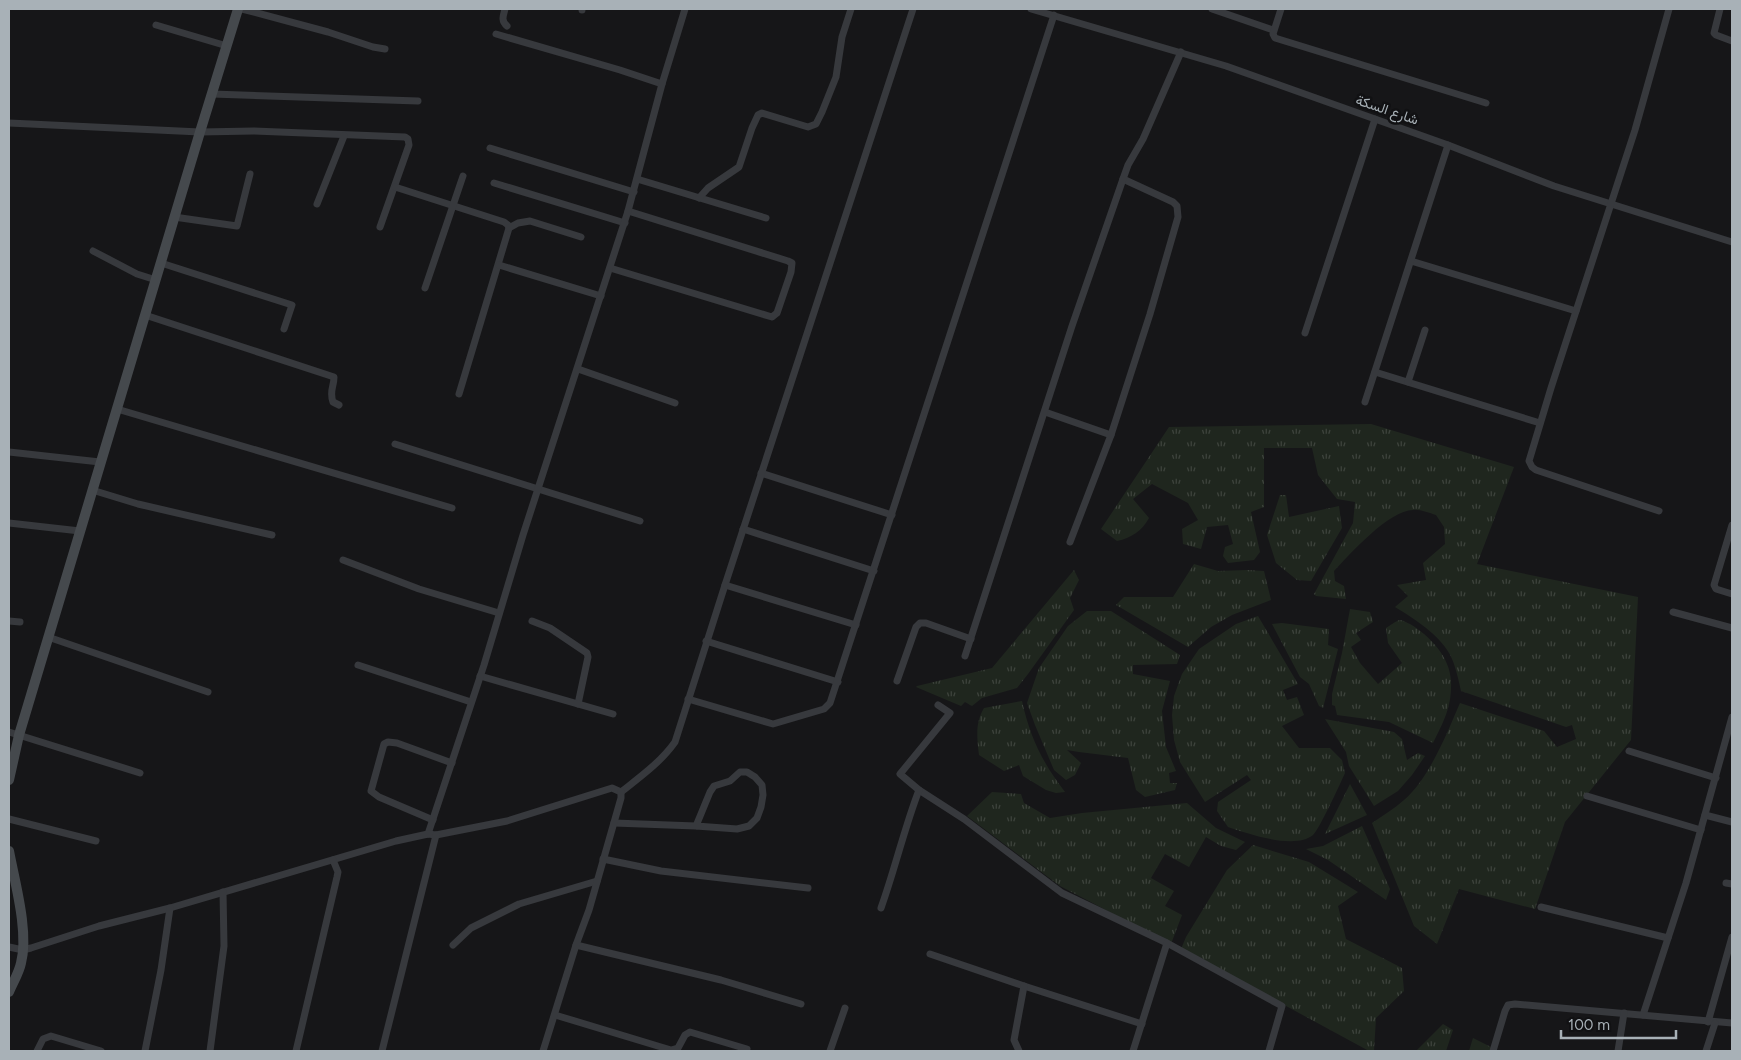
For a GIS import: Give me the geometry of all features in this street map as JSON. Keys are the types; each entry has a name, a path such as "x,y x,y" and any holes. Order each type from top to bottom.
{"main road":[{"path":"9,780 14,733 48,637 174,217 240,9"},
{"path":"9,851 20,913 23,950 18,971 9,992"}],"street":[{"path":"240,9 385,49"},
{"path":"505,9 503,23 507,26"},
{"path":"428,834 625,223 662,84 685,9"},
{"path":"699,198 708,188 739,167 752,128 758,116 762,113 808,127 816,124 836,77 842,37 851,9"},
{"path":"621,792 668,752 675,742 706,641 913,9"},
{"name":"شارع السكة","path":"1031,9 1226,66 1448,145 1554,186 1732,242"},
{"path":"1212,9 1274,30"},
{"path":"1281,9 1273,34 1275,38 1486,103"},
{"path":"1659,511 1536,470 1529,461 1635,130 1669,9"},
{"path":"1720,9 1714,33 1732,41"},
{"path":"688,699 773,724 827,706 830,703 1054,15"},
{"path":"156,25 227,46"},
{"path":"496,34 602,64 662,84"},
{"path":"966,656 1128,165 1144,139 1182,52"},
{"path":"212,94 418,101"},
{"path":"1305,333 1375,119"},
{"path":"9,123 200,132 254,131 404,137 408,139 409,145 380,227"},
{"path":"318,204 344,136"},
{"path":"1365,402 1448,145"},
{"path":"490,148 634,192"},
{"path":"174,217 237,226 250,174"},
{"path":"425,288 463,176"},
{"path":"637,179 766,218"},
{"path":"1070,542 1111,435 1150,314 1179,211 1173,202 1123,179"},
{"path":"494,183 625,223"},
{"path":"395,187 508,224 509,228 499,265 460,394"},
{"path":"610,268 772,317 777,313 791,272 792,263 788,260 628,211"},
{"path":"509,228 518,223 530,221 581,237"},
{"path":"93,251 137,274 156,280"},
{"path":"1411,261 1576,311"},
{"path":"161,263 292,305 284,329"},
{"path":"499,265 601,296"},
{"path":"145,315 334,377 330,395 333,402 339,405"},
{"path":"1408,382 1425,330"},
{"path":"578,369 675,403"},
{"path":"1375,372 1540,423"},
{"path":"117,409 452,508"},
{"path":"1045,412 1111,435"},
{"path":"395,444 640,521"},
{"path":"9,452 100,462"},
{"path":"761,473 892,515"},
{"path":"92,490 138,504 272,535"},
{"path":"9,523 80,531"},
{"path":"1732,525 1714,585 1716,589 1732,594"},
{"path":"743,529 874,571"},
{"path":"343,560 427,591 499,613"},
{"path":"725,584 856,626"},
{"path":"1673,612 1732,628"},
{"path":"9,621 20,622"},
{"path":"532,621 550,628 587,653 588,657 578,704"},
{"path":"897,681 916,627 920,623 926,623 972,639"},
{"path":"48,637 208,692"},
{"path":"706,641 838,682"},
{"path":"358,665 471,702"},
{"path":"480,676 613,714"},
{"path":"938,705 950,713 900,774 919,790 964,819 1062,893 1167,943 1282,1006 1269,1051"},
{"path":"1643,1015 1701,830 1732,717"},
{"path":"14,733 140,773"},
{"path":"433,820 371,792 384,744 388,742 397,743 452,763"},
{"path":"1629,751 1716,778"},
{"path":"614,823 737,829 750,826 757,818 761,807 762,785 747,772 740,772 730,780 714,786 696,826"},
{"path":"9,948 23,950 123,919 170,908 396,841 507,821 612,788 621,792"},
{"path":"881,908 891,881 905,827 919,790"},
{"path":"543,1051 597,881 621,798 621,792"},
{"path":"1587,796 1701,830"},
{"path":"1705,814 1732,822"},
{"path":"9,819 96,841"},
{"path":"382,1051 436,835"},
{"path":"603,859 661,871 808,888"},
{"path":"296,1051 338,872 333,860"},
{"path":"453,945 471,928 519,904 597,881"},
{"path":"210,1051 224,946 223,892"},
{"path":"1541,907 1668,938"},
{"path":"145,1051 161,970 170,908"},
{"path":"1706,1051 1711,1022 1732,937"},
{"path":"1133,1051 1167,943"},
{"path":"576,945 721,980 801,1004"},
{"path":"930,954 1142,1024"},
{"path":"1020,1051 1014,1040 1024,986"},
{"path":"1493,1051 1508,1005 1515,1004 1732,1023"},
{"path":"830,1051 845,1008"},
{"path":"1618,1051 1624,1013"},
{"path":"556,1015 671,1050 678,1048 685,1035 690,1032 747,1049"},
{"path":"37,1051 43,1039 51,1036 101,1051"}],"green space":[{"path":"1371,424 1514,467 1477,564 1638,597 1631,740 1565,822 1535,909 1459,889 1437,944 1414,926 1372,823 1404,800 1413,791 1436,755 1460,703 1544,731 1557,747 1576,739 1572,725 1566,727 1461,691 1454,664 1444,646 1429,631 1395,607 1408,596 1397,585 1426,580 1423,563 1445,544 1444,527 1436,515 1419,510 1403,512 1370,534 1334,571 1335,581 1344,586 1346,599 1316,596 1314,594 1353,523 1355,502 1337,499 1318,475 1312,448 1264,448 1264,507 1251,512 1260,552 1254,560 1228,563 1223,556 1225,547 1233,544 1228,525 1207,527 1201,549 1183,544 1182,529 1198,520 1188,503 1152,484 1133,499 1149,518 1139,530 1127,538 1117,541 1101,529 1169,427"},
{"path":"1280,495 1286,495 1289,517 1339,506 1342,528 1311,581 1297,580 1276,563 1267,535"},
{"path":"1194,564 1218,571 1264,571 1271,600 1232,615 1211,627 1188,647 1116,605 1124,597 1173,597"},
{"path":"1074,570 1079,580 1070,598 1074,610 1017,688 982,698 972,706 965,702 961,706 916,687 992,668"},
{"path":"1350,609 1370,612 1373,622 1356,633 1361,640 1351,647 1360,663 1378,684 1402,663 1388,643 1386,628 1400,620 1410,624 1425,635 1443,656 1450,672 1451,690 1449,706 1433,743 1389,722 1337,715 1335,706 1332,705 1332,694"},
{"path":"1087,611 1111,611 1180,655 1177,664 1133,665 1133,674 1170,681 1162,711 1166,747 1176,771 1169,773 1170,783 1177,783 1175,790 1145,797 1136,790 1128,758 1067,750 1081,763 1075,775 1066,780 1054,770 1027,703 1039,668 1068,626"},
{"path":"1258,616 1298,684 1283,690 1287,700 1297,697 1304,715 1282,726 1299,748 1330,748 1342,760 1345,773 1316,831 1305,839 1295,841 1272,839 1228,827 1217,811 1218,802 1251,780 1247,775 1205,802 1180,762 1174,740 1172,715 1174,696 1182,674 1199,649 1236,624"},
{"path":"1282,623 1329,629 1328,645 1338,649 1323,708 1319,706 1309,684 1300,677 1272,624"},
{"path":"1022,701 1038,749 1065,792 1056,793 1046,790 1023,776 1019,765 1004,771 979,755 978,725 984,708"},
{"path":"1325,719 1394,732 1402,739 1407,760 1418,753 1425,756 1398,791 1374,806 1349,766 1346,752"},
{"path":"1350,784 1367,815 1325,834"},
{"path":"992,792 1021,794 1024,803 1050,818 1187,803 1216,828 1245,842 1236,850 1221,846 1206,837 1189,867 1165,854 1151,878 1174,891 1165,906 1182,915 1171,944 1060,886 967,816"},
{"path":"1362,826 1390,889 1386,900 1328,860 1306,849 1323,846"},
{"path":"1253,845 1309,862 1358,892 1338,906 1346,939 1402,968 1404,991 1376,1018 1374,1051 1369,1051 1181,949 1186,937 1227,870"},
{"path":"1443,1024 1453,1030 1446,1051 1416,1051"},
{"path":"1473,1038 1491,1047 1490,1051 1469,1051"}]}
